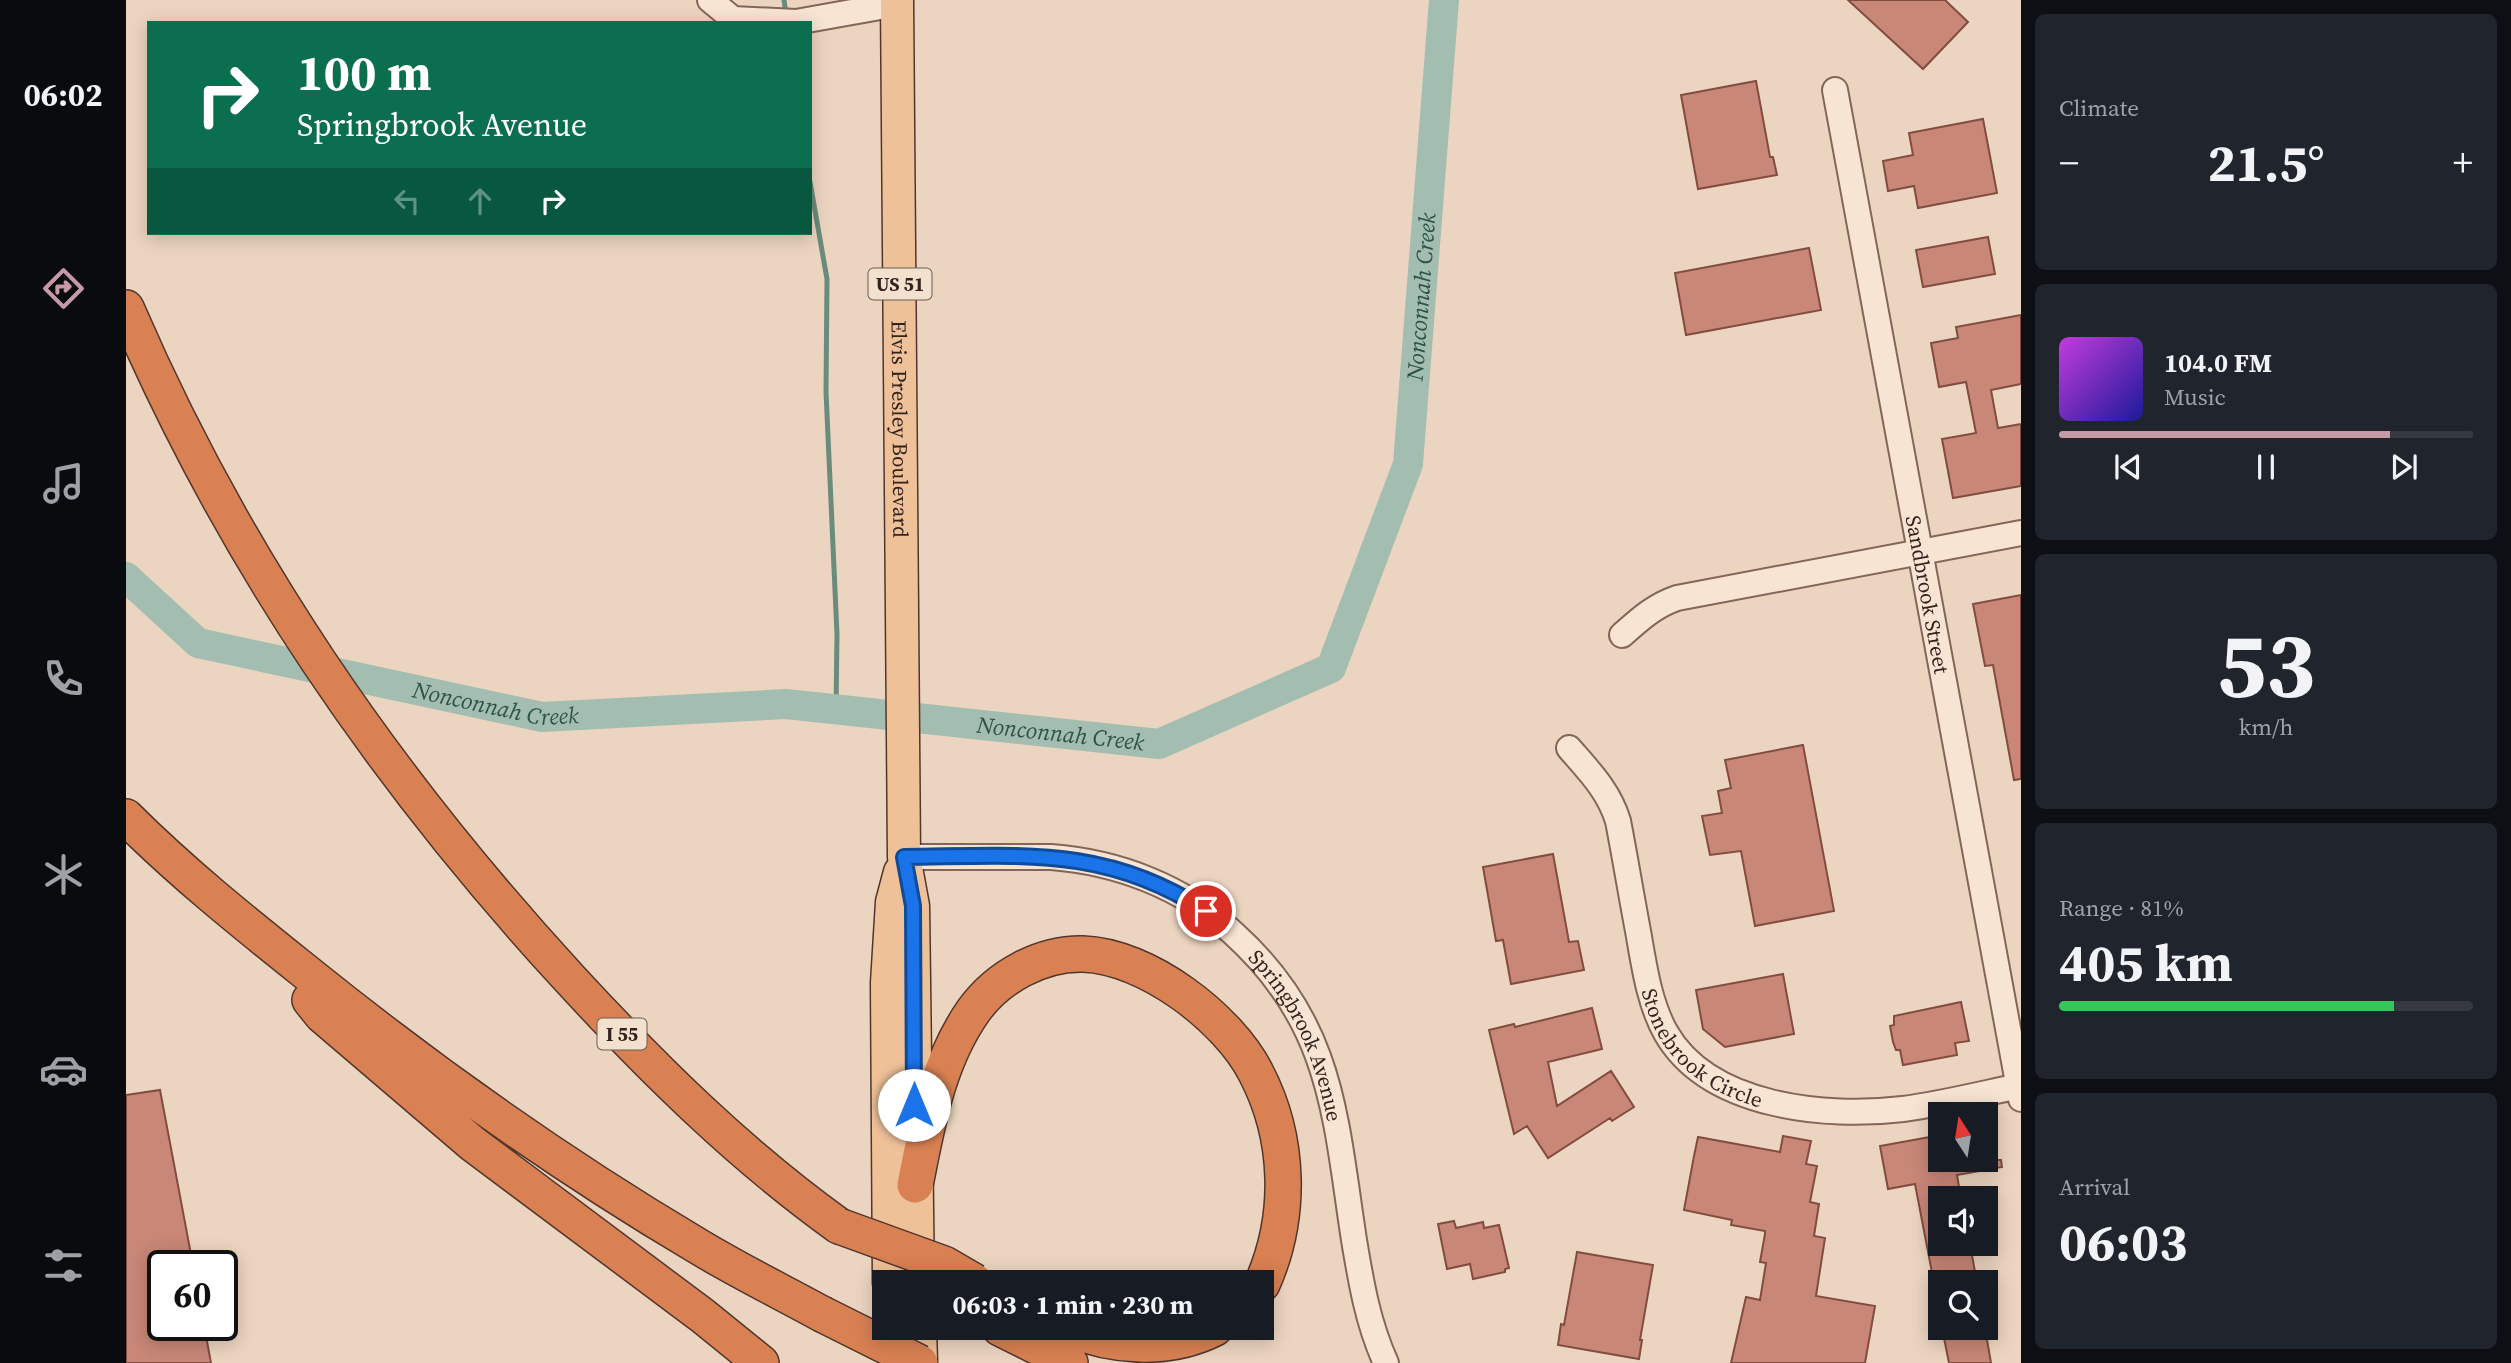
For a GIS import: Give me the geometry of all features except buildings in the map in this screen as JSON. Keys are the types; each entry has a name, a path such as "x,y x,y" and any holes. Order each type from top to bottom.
{"highway":[{"name":"I 55","path":"126,308 177,421 236,533 334,687 445,836 538,944 665,1078 724,1134 829,1219 902,1270"},
{"path":"126,817 151,842 250,927 348,1006 446,1080 558,1158 699,1247 822,1314 921,1363"},
{"path":"250,927 322,1015 404,1087 473,1144 703,1316 761,1363"},
{"path":"915,1185 939,1079 960,1031 975,1009 1011,975 1030,966 1067,955 1085,954 1108,958 1139,969 1193,999 1241,1049 1256,1072 1270,1105 1283,1163 1279,1230 1268,1270"},
{"path":"829,1219 954,1270"},
{"path":"1024,1340 1070,1363"},
{"path":"1105,1340 1125,1344 1159,1344 1186,1340"}],"main road":[{"name":"Elvis Presley Boulevard","path":"897,2 904,857 913,906 915,1185 920,1270"},
{"name":"Elvis Presley Boulevard","path":"889,1270 887,983 892,902 904,857"},
{"path":"878,1363 885,1340"},
{"path":"889,1340 890,1363"},
{"path":"920,1340 921,1363"}],"street":[{"path":"710,0 733,19 775,21"},
{"path":"801,21 897,2"},
{"name":"Sandbrook Street","path":"1835,90 2020,1093"},
{"path":"1622,635 1647,611 1676,598 2021,533"},
{"name":"Stonebrook Circle","path":"1569,748 1603,788 1612,803 1618,821 1655,1008 1667,1034 1679,1051 1695,1066 1717,1082 1743,1094 1822,1110 1903,1109 2020,1093"},
{"name":"Springbrook Avenue","path":"904,857 1051,857 1074,859 1123,870 1185,897 1224,924 1259,957 1285,990 1306,1026 1326,1078 1335,1116 1364,1295 1374,1336 1386,1363"}],"waterway":[{"path":"784,0 786,14"},
{"name":"Nonconnah Creek","path":"126,577 198,643 542,717 786,704 1159,744 1331,668 1408,464 1444,0"},
{"path":"812,193 827,279 826,392 837,634 836,709"}],"route":[{"path":"914,1105 913,906 904,857 1074,859 1146,878 1185,897 1206,911"}]}
